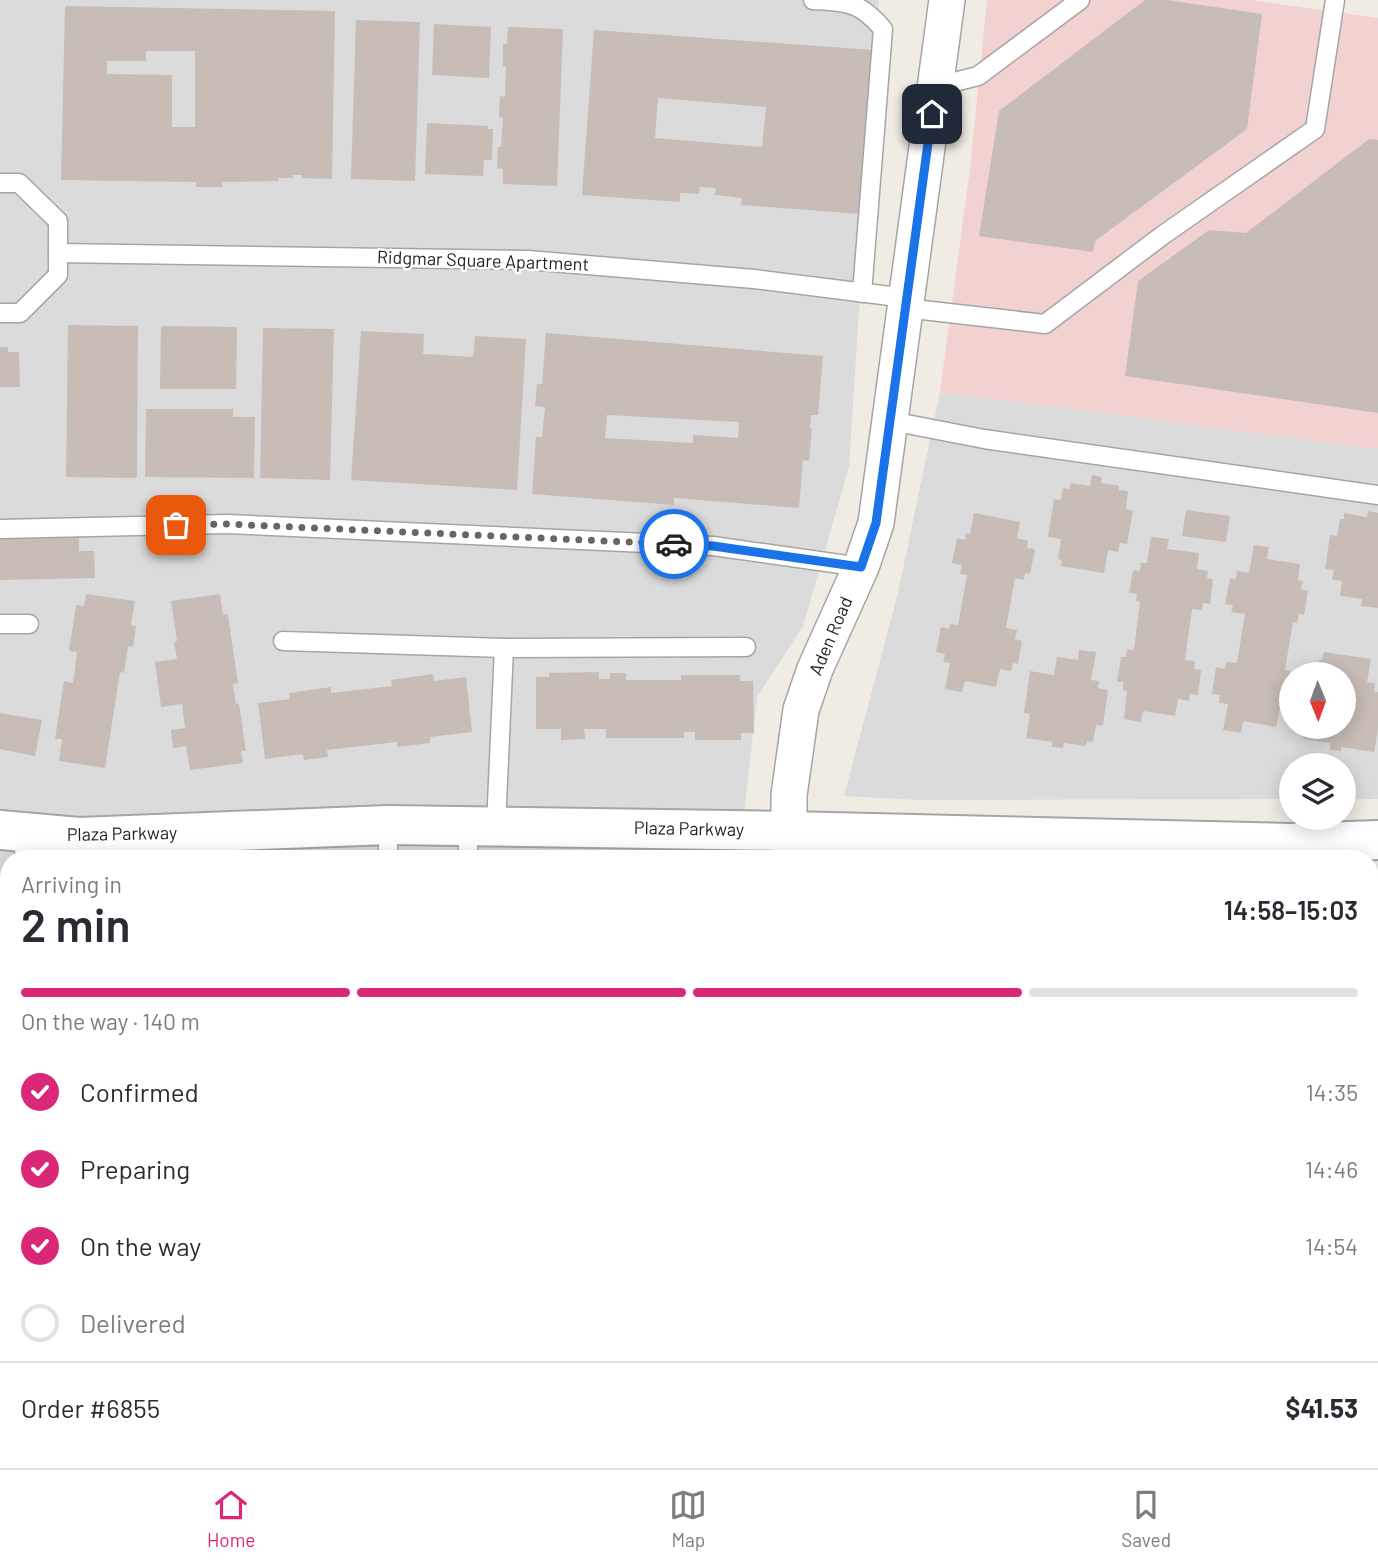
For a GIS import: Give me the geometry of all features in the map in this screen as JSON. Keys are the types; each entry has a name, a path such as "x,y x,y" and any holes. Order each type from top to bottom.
{"street":[{"name":"Aden Road","path":"789,845 789,795 801,710 815,669 861,567 876,523 947,0"},
{"name":"Plaza Parkway","path":"16,841 79,837 388,842 477,837 789,845 1206,850"},
{"name":"Plaza Parkway","path":"1297,850 1378,840"}],"lane":[{"path":"813,0 848,2 869,12 883,29 862,293"},
{"path":"935,87 978,76 1080,0"},
{"name":"Ridgmar Square Apartment","path":"58,253 528,260 754,279 862,293 905,303 1045,324 1163,235 1315,129 1335,0"},
{"path":"0,183 19,183 58,221 58,275 20,313 0,313"},
{"path":"891,421 984,439 1378,495"},
{"path":"0,529 240,524 713,546 861,567"},
{"path":"0,624 29,624"},
{"path":"283,641 505,648 746,647"},
{"path":"477,837 505,648"}],"shaded area":[{"path":"0,0 879,0 849,467 803,626 757,697 740,850 0,850"},
{"path":"987,0 1251,0 1378,18 1378,449 940,392 970,169"},
{"path":"940,392 1378,449 1378,799 1356,799 1356,753 1279,753 1279,799 919,800 844,796 898,593"}],"building":[{"path":"1145,0 1167,0 1262,14 1247,129 1095,241 1093,252 979,236 999,111"},
{"path":"65,6 335,11 332,179 293,175 293,178 278,178 279,181 222,182 222,187 196,187 196,182 61,180","holes":["146,51 195,51 195,127 172,127 172,75 107,74 107,61 146,61"]},
{"path":"356,20 420,22 415,181 351,179"},
{"path":"434,24 491,27 489,78 432,75"},
{"path":"508,27 563,29 557,186 503,184 503,169 497,168 503,118 499,117 500,96 505,97 506,66 503,66 503,44 507,44"},
{"path":"594,30 873,50 861,214 741,205 742,198 715,195 716,188 700,187 699,194 680,193 680,202 582,195","holes":["658,98 766,107 762,147 655,138"]},
{"path":"427,123 488,126 488,129 493,129 492,160 484,160 483,176 425,174"},
{"path":"1369,139 1378,140 1378,413 1125,376 1138,281 1209,230 1246,233"},
{"path":"68,325 138,326 137,478 66,477"},
{"path":"161,326 237,327 236,389 160,389"},
{"path":"263,328 334,329 330,480 260,478"},
{"path":"361,331 424,334 423,354 473,357 475,336 526,339 517,490 351,480"},
{"path":"546,333 823,356 818,415 811,415 809,461 803,460 799,508 674,498 674,505 532,494 536,437 542,437 545,407 535,406 537,384 542,384","holes":["607,415 739,422 738,438 693,435 693,443 605,438"]},
{"path":"0,347 8,347 8,352 19,352 20,387 0,387"},
{"path":"146,409 233,409 233,417 255,417 254,478 145,477"},
{"path":"1092,475 1102,477 1101,483 1119,486 1119,490 1128,491 1126,509 1133,511 1127,544 1120,543 1118,552 1108,550 1104,573 1061,566 1062,560 1058,559 1061,539 1048,537 1054,499 1061,500 1063,488 1069,489 1071,483 1090,486"},
{"path":"1186,510 1230,516 1226,542 1182,536"},
{"path":"1368,511 1378,513 1378,608 1361,606 1362,599 1340,596 1342,581 1332,579 1334,570 1325,569 1330,535 1337,536 1344,513 1367,517"},
{"path":"974,513 1020,522 1017,538 1028,541 1027,548 1035,549 1030,574 1025,573 1024,580 1015,578 1006,628 1017,630 1015,639 1022,641 1018,664 1013,663 1011,671 1000,669 996,687 965,681 962,692 945,689 950,663 943,662 945,654 936,652 941,627 949,629 950,624 958,625 967,575 960,574 962,565 952,563 957,538 965,540 966,533 970,534"},
{"path":"79,535 79,551 94,551 95,578 0,580 0,536"},
{"path":"1151,537 1169,539 1167,549 1199,553 1197,569 1208,571 1207,578 1213,579 1210,604 1203,603 1202,610 1192,609 1185,660 1195,661 1194,669 1201,670 1198,695 1190,694 1189,701 1178,699 1175,716 1143,711 1141,722 1124,719 1127,691 1123,690 1123,682 1117,682 1121,657 1126,657 1127,649 1134,650 1140,602 1136,601 1137,594 1129,593 1133,570 1140,571 1141,563 1147,563"},
{"path":"1254,545 1269,547 1267,559 1300,564 1298,580 1303,581 1301,589 1308,591 1304,615 1299,614 1297,623 1293,622 1286,662 1279,662 1279,710 1276,727 1243,721 1241,733 1223,730 1228,704 1219,703 1220,695 1212,694 1216,667 1225,669 1226,662 1237,663 1245,614 1231,612 1233,605 1225,604 1230,578 1236,579 1237,571 1249,573"},
{"path":"86,594 135,601 131,625 136,626 133,647 128,646 124,673 120,672 105,768 59,761 62,739 55,739 64,681 73,683 77,652 69,651 76,605 84,606"},
{"path":"220,594 223,615 228,614 238,683 233,684 246,751 241,751 243,763 190,770 186,746 173,748 171,730 185,728 182,704 161,707 155,662 177,659 171,601"},
{"path":"1079,650 1096,652 1091,680 1099,681 1098,688 1108,690 1103,726 1096,725 1093,742 1087,741 1086,746 1064,743 1063,748 1052,747 1052,742 1026,738 1030,714 1024,713 1030,671 1054,675 1057,657 1078,660"},
{"path":"1324,652 1371,659 1367,682 1375,683 1374,691 1378,692 1378,729 1374,752 1341,747 1341,751 1330,750 1330,743 1303,739 1356,739 1356,662 1319,662"},
{"path":"599,672 599,679 610,679 610,673 626,673 626,680 681,680 681,675 740,675 740,681 753,681 754,733 741,733 741,740 695,740 695,732 684,732 684,738 606,738 606,729 584,729 585,739 561,740 561,729 536,729 536,677 549,677 549,673"},
{"path":"433,674 434,681 466,677 472,732 430,737 430,743 397,747 397,742 327,750 328,757 304,760 303,754 265,759 258,703 290,699 289,693 331,687 331,693 392,686 391,680"},
{"path":"0,713 42,720 35,756 0,749"}],"way so far":[{"path":"176,525 226,524 674,544"}],"route":[{"path":"674,544 713,546 861,567 876,523 932,114"}]}
